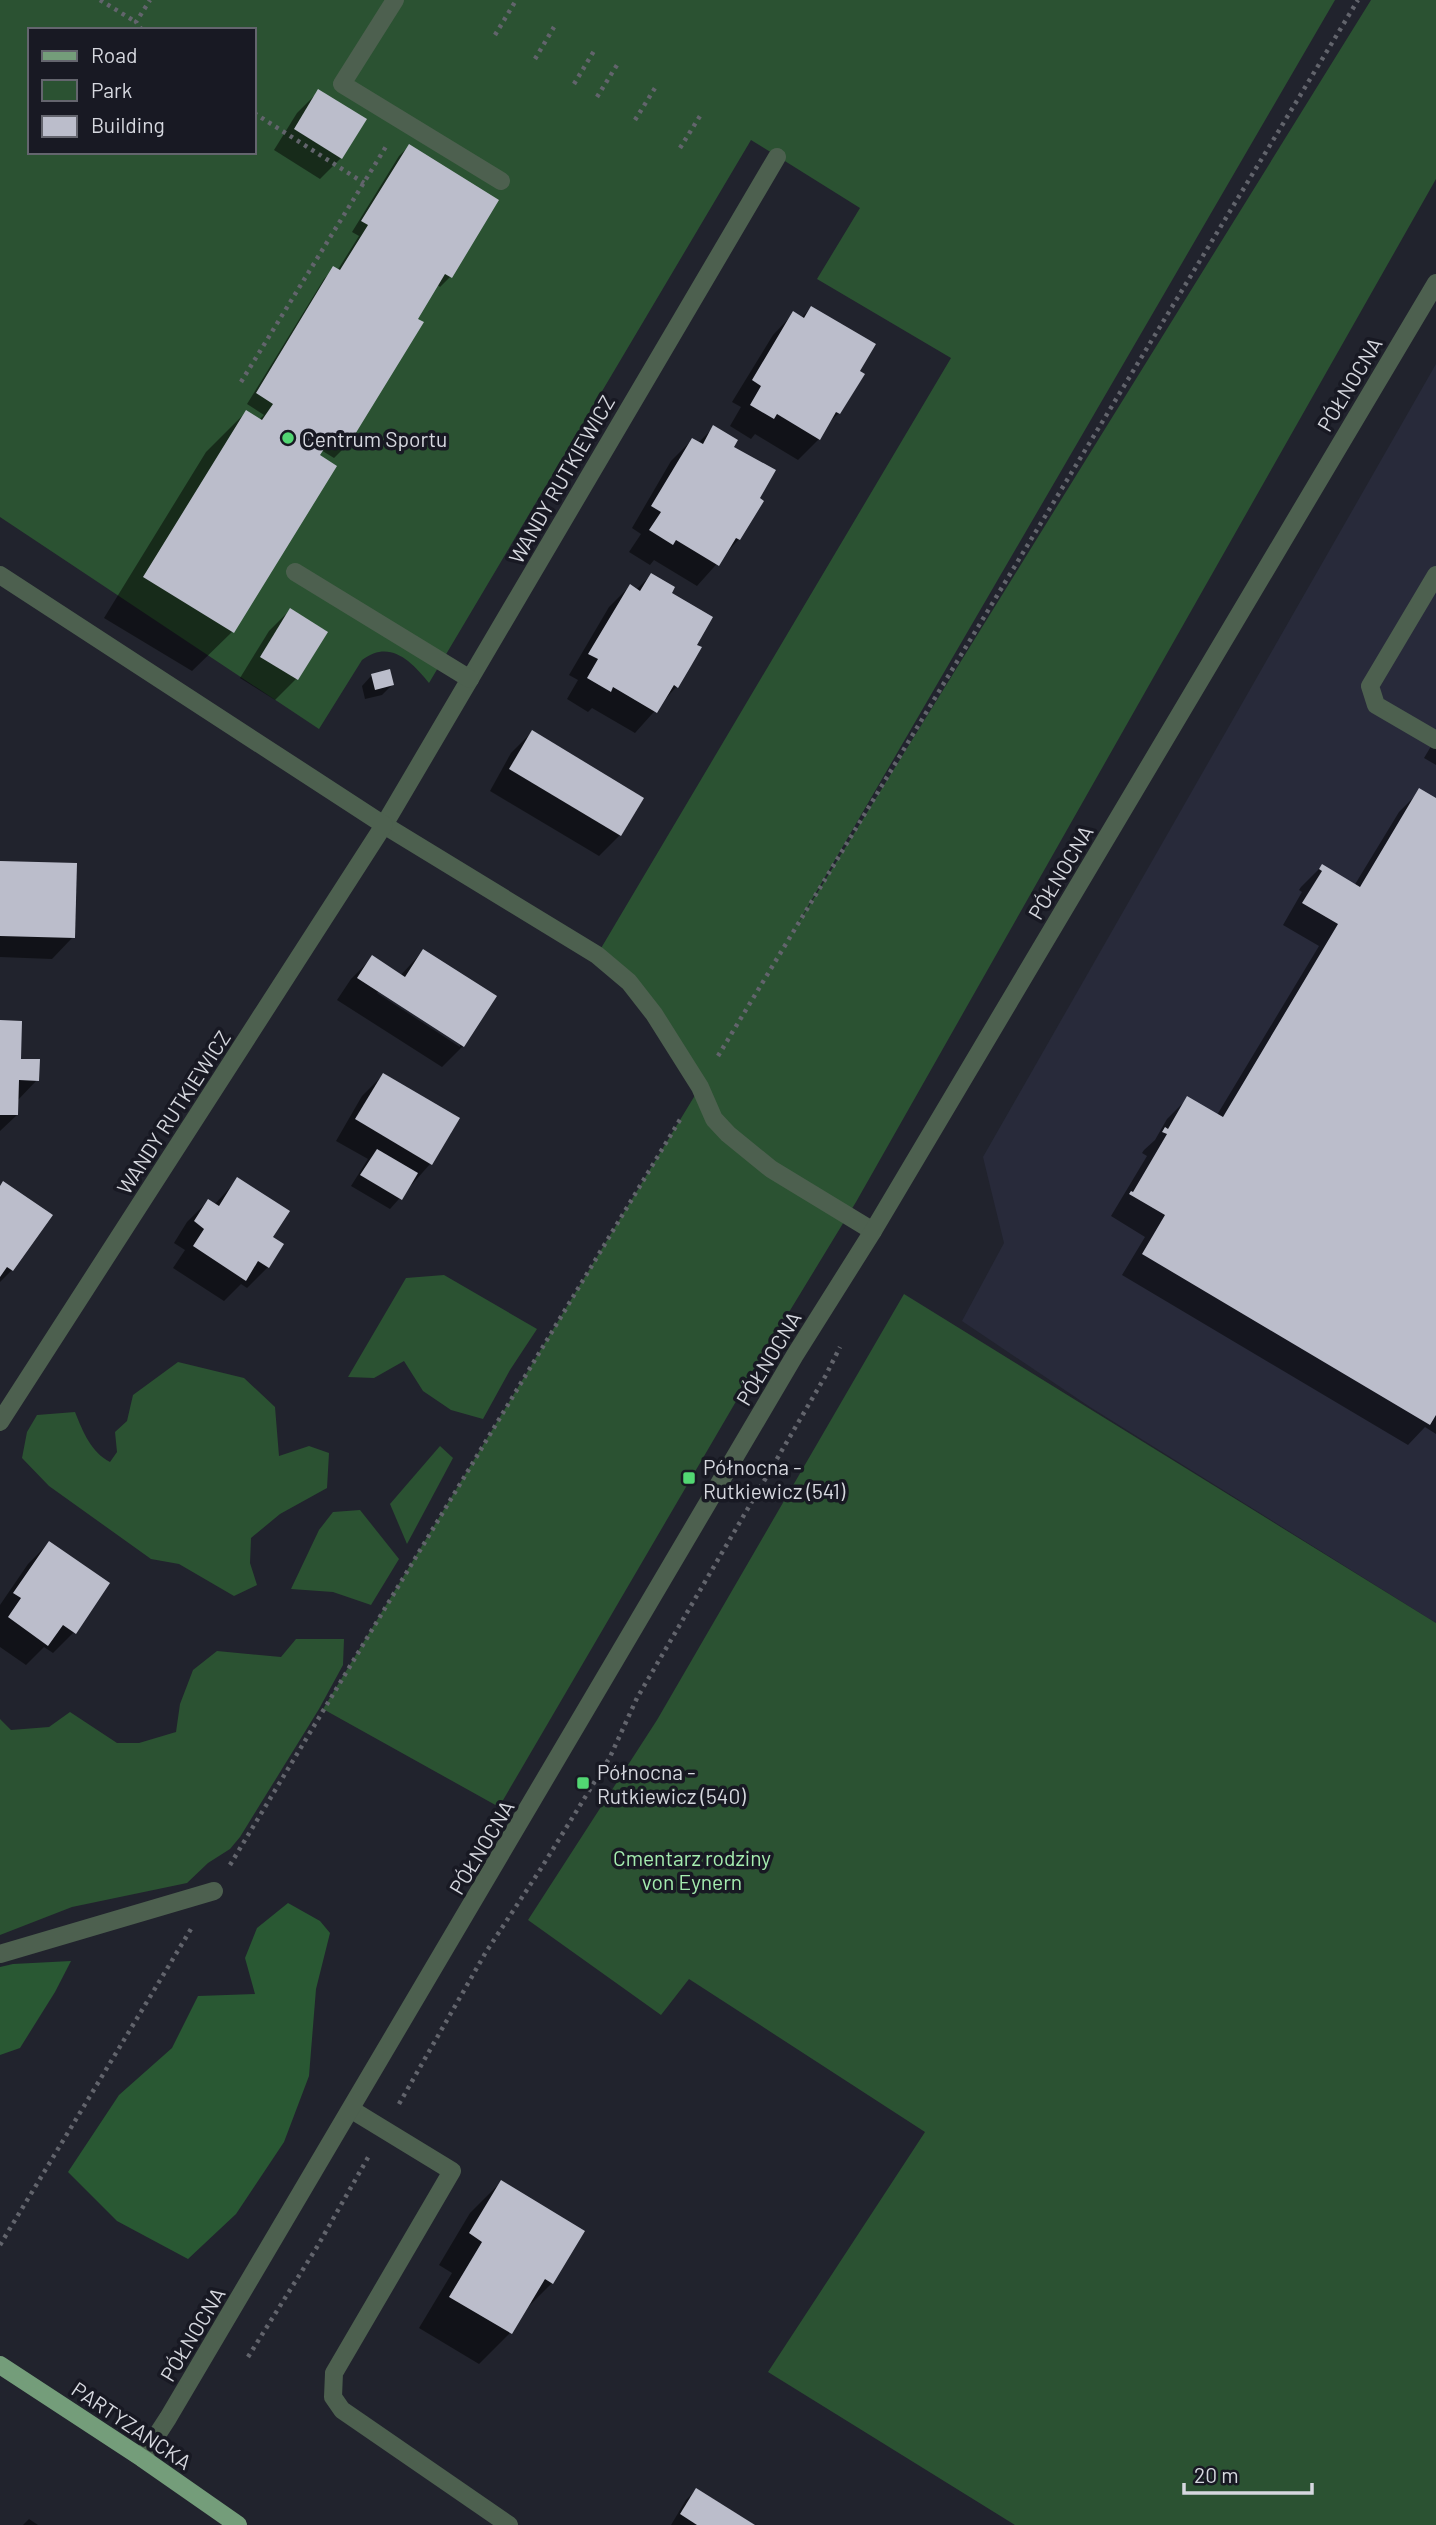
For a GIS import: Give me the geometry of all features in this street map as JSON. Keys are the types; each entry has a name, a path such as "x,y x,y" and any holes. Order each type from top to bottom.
{"main road":[{"name":"PARTYZANCKA","path":"0,2365 238,2525"}],"street":[{"path":"394,0 342,84 501,181"},
{"name":"WANDY RUTKIEWICZ","path":"0,1422 384,825 777,157"},
{"name":"PÓŁNOCNA","path":"142,2458 352,2110 794,1355 873,1231 1436,283"},
{"path":"295,572 470,679"},
{"path":"0,575 384,825 597,954 629,982 654,1014 700,1087 714,1119 750,1154 771,1169 873,1231"},
{"path":"1436,575 1370,686 1376,705 1436,740"},
{"path":"0,1954 214,1891"},
{"path":"352,2110 452,2171 334,2373 333,2397 342,2410 509,2525"}],"path":[{"path":"100,0 136,22 140,28"},
{"path":"136,22 150,0"},
{"path":"495,35 515,2"},
{"path":"535,59 554,27"},
{"path":"574,84 594,51"},
{"path":"597,97 617,65"},
{"path":"635,120 654,88"},
{"path":"256,114 364,183"},
{"path":"680,148 700,116"},
{"path":"241,383 402,120"},
{"path":"398,2105 486,1952 610,1757 637,1698 826,1375 844,1339"},
{"path":"248,2357 371,2152"}],"shaded area":[{"path":"1436,364 1436,1623 1090,1407 962,1321 1004,1243 983,1157"}],"green space":[{"path":"0,0 1335,0 793,932 1371,0 1436,0 1436,179 856,1202 769,1345 499,1807 323,1709 700,1087 674,1044 597,955 951,358 817,279 860,208 751,140 429,683 415,667 399,655 391,652 372,654 362,660 319,729 0,517"},
{"path":"444,1275 537,1329 483,1419 451,1410 423,1391 404,1361 374,1378 348,1377 406,1278"},
{"name":"Cmentarz rodziny von Eynern","path":"904,1294 1436,1623 1436,2525 1015,2525 768,2372 925,2132 689,1979 661,2015 528,1920 657,1720"},
{"path":"178,1362 244,1378 275,1407 279,1456 309,1446 329,1453 327,1488 280,1514 251,1538 250,1563 257,1585 234,1596 179,1564 151,1559 49,1486 22,1458 27,1432 37,1415 75,1412 93,1447 110,1462 117,1452 115,1432 127,1421 133,1395"},
{"path":"440,1446 453,1458 407,1544 390,1504"},
{"path":"360,1510 399,1559 371,1605 333,1592 291,1589 319,1530 333,1512"},
{"path":"296,1639 344,1639 343,1665 319,1709 230,1849 208,1863 187,1883 72,1907 0,1935 0,1719 11,1730 49,1727 70,1712 117,1743 139,1743 176,1732 180,1704 193,1670 217,1651 281,1657"},
{"path":"288,1903 320,1921 330,1933 316,1989 309,2076 284,2142 236,2214 188,2259 117,2221 68,2172 119,2095 172,2048 198,1996 255,1994 245,1958 257,1928"},
{"path":"71,1961 20,2048 0,2055 0,1967"}],"building":[{"path":"318,89 367,119 342,159 294,129"},
{"path":"409,144 499,200 452,278 445,274 418,319 424,322 346,449 330,440 320,455 337,466 234,633 143,577 246,410 262,420 273,404 256,393 333,266 340,270 368,225 361,221"},
{"path":"811,306 876,344 860,371 865,374 840,414 836,412 820,440 777,414 774,419 750,405 761,386 752,380 793,311 804,318"},
{"path":"713,425 738,440 734,447 776,470 760,498 764,501 740,540 736,538 719,566 676,540 673,545 649,530 661,512 651,506 692,438 703,444"},
{"path":"651,573 675,587 672,593 713,617 697,645 702,647 691,666 678,688 674,685 657,713 613,687 611,692 587,678 598,659 588,654 630,584 640,591"},
{"path":"290,608 328,632 298,680 260,657"},
{"path":"390,669 394,685 375,690 371,674"},
{"path":"532,730 644,798 621,836 509,769"},
{"path":"1419,788 1436,798 1436,1415 1430,1425 1142,1254 1165,1215 1129,1194 1133,1192 1167,1134 1162,1132 1165,1127 1168,1129 1187,1096 1223,1117 1338,924 1302,903 1322,871 1319,869 1322,864 1360,887"},
{"path":"0,861 77,863 75,938 0,936"},
{"path":"423,949 497,996 464,1047 357,978 372,955 405,977"},
{"path":"0,1020 22,1021 21,1059 40,1059 39,1081 19,1080 18,1115 0,1115"},
{"path":"383,1073 460,1118 432,1165 355,1119"},
{"path":"377,1149 418,1173 402,1200 360,1175"},
{"path":"237,1177 290,1211 273,1237 284,1244 269,1268 258,1261 246,1281 193,1246 204,1229 194,1221 208,1199 219,1206"},
{"path":"3,1181 53,1215 13,1271 7,1267 0,1277 0,1186"},
{"path":"49,1541 110,1583 76,1634 63,1625 48,1646 8,1617 21,1598 13,1593"},
{"path":"501,2180 585,2231 553,2284 545,2279 512,2334 449,2297 482,2242 469,2233"},
{"path":"696,2488 755,2525 697,2525 680,2514"}],"place":[{"name":"Centrum Sportu","path":"288,438"},
{"name":"Północna - Rutkiewicz (541)","path":"689,1478"},
{"name":"Północna - Rutkiewicz (540)","path":"583,1783"}]}
